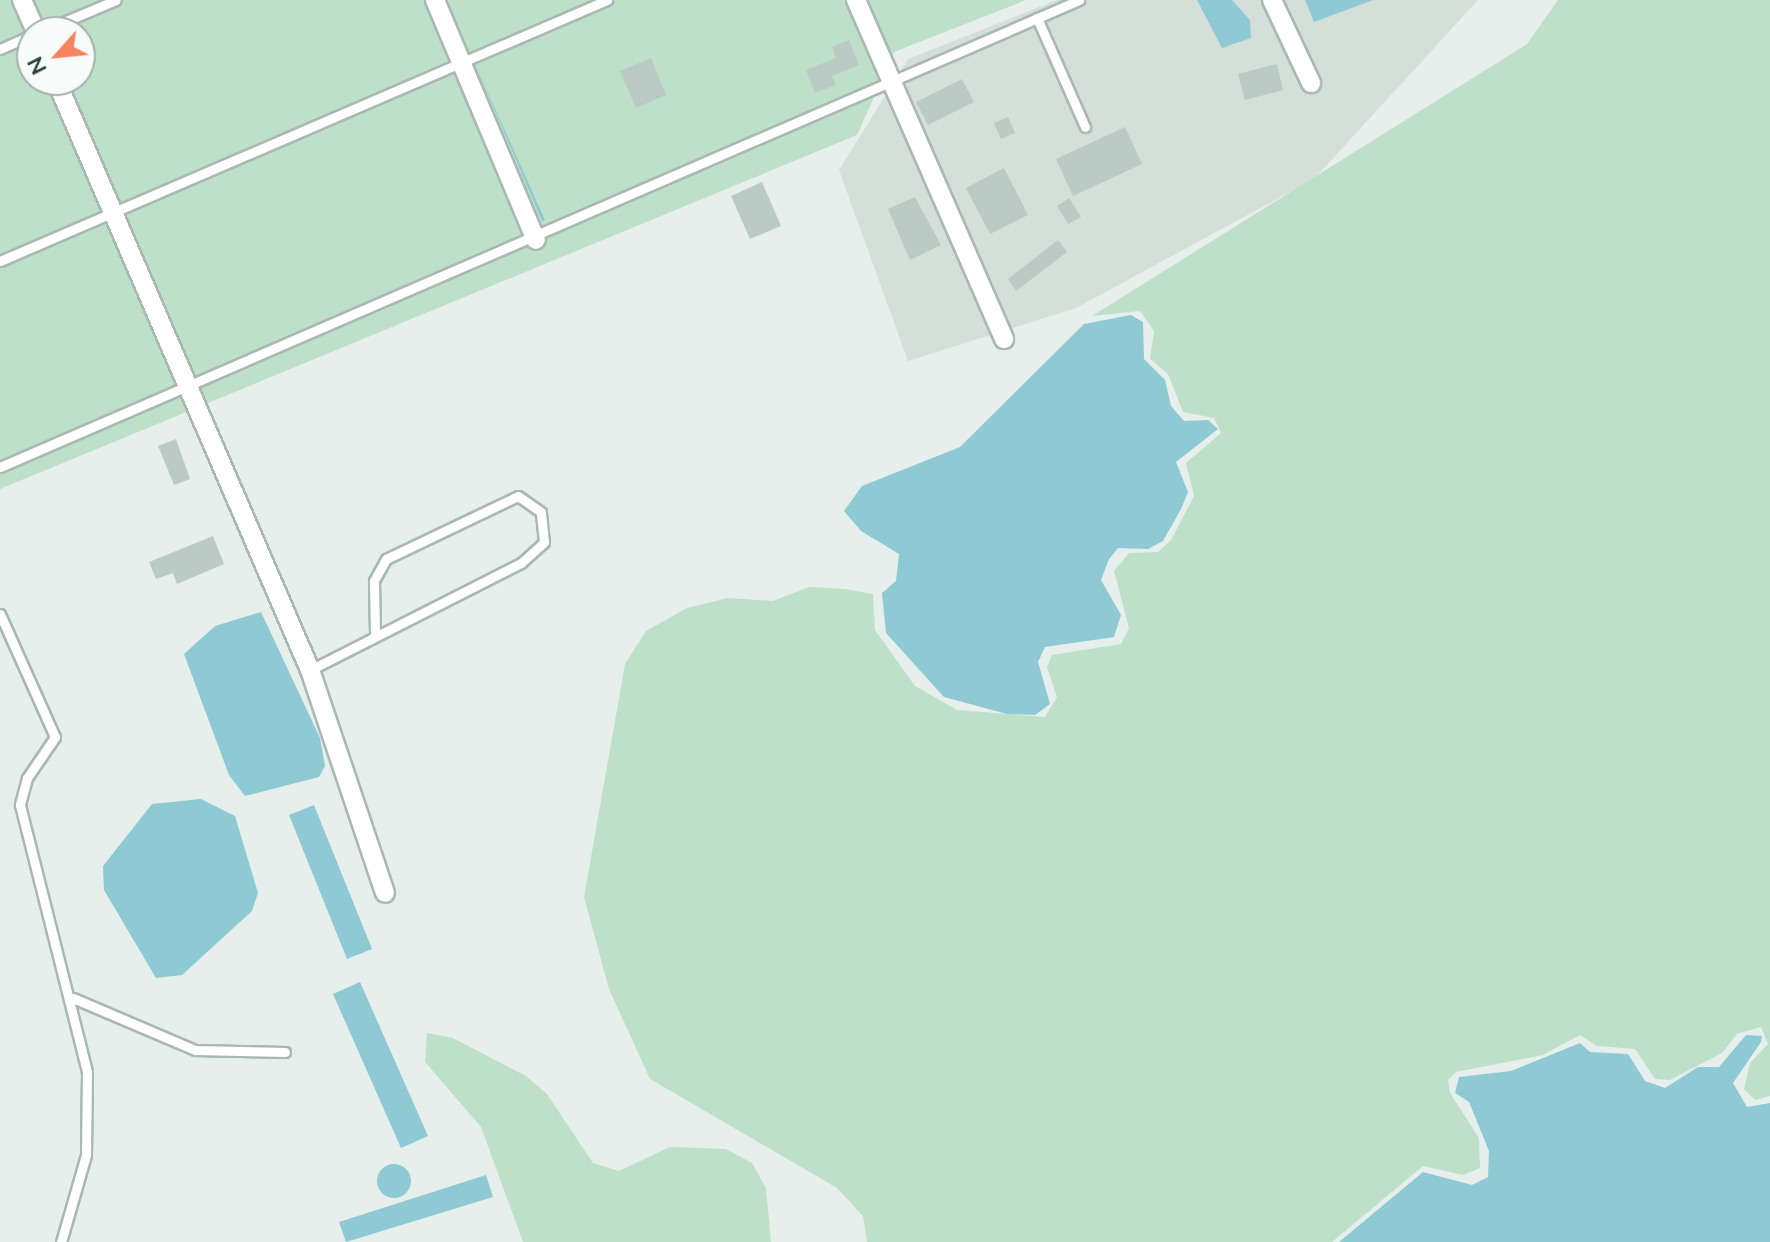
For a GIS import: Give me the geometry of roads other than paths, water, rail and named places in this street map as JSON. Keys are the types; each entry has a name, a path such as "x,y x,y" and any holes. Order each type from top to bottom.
{"street":[{"path":"435,0 536,240"},
{"path":"856,0 1004,339"},
{"path":"1272,0 1311,83"},
{"path":"63,96 310,670 385,893"}],"lane":[{"path":"77,16 116,0"},
{"path":"0,261 607,0"},
{"path":"0,467 536,240 1079,0"},
{"path":"1037,18 1085,127"},
{"path":"310,670 533,554 544,542 541,512 518,496 386,559 374,581 375,635"},
{"path":"0,614 55,737 27,778 20,805 73,998 91,1117 78,1199 61,1242"},
{"path":"73,998 195,1050 285,1052"}],"water":[{"path":"1197,0 1232,0 1250,20 1251,38 1222,48"},
{"path":"1305,0 1373,0 1314,22"},
{"path":"477,68 545,220 542,221"},
{"path":"129,221 192,368 190,369 126,222"},
{"path":"1131,315 1143,322 1144,359 1165,380 1171,406 1184,421 1208,420 1218,429 1176,462 1188,492 1181,509 1163,541 1148,549 1118,548 1109,559 1101,580 1121,615 1114,637 1045,647 1038,662 1050,704 1035,715 1007,714 944,697 886,633 882,593 896,581 899,554 861,531 844,511 862,486 960,447 1084,324"},
{"path":"261,612 320,738 325,766 319,777 245,796 229,775 184,654 215,626"},
{"path":"201,799 235,816 258,893 252,911 182,975 156,978 104,890 103,866 152,804"},
{"path":"314,805 372,949 347,959 289,815"},
{"path":"360,982 428,1136 401,1148 333,994"},
{"path":"1746,1035 1762,1036 1761,1042 1733,1083 1747,1107 1770,1103 1770,1242 1339,1242 1423,1172 1472,1185 1488,1177 1489,1151 1469,1102 1455,1093 1459,1077 1511,1071 1580,1043 1590,1052 1628,1054 1645,1081 1665,1088 1698,1067 1719,1067"},
{"path":"394,1164 406,1169 411,1181 406,1193 394,1198 382,1193 377,1181 382,1169"},
{"path":"486,1175 493,1197 346,1242 339,1222"}]}
